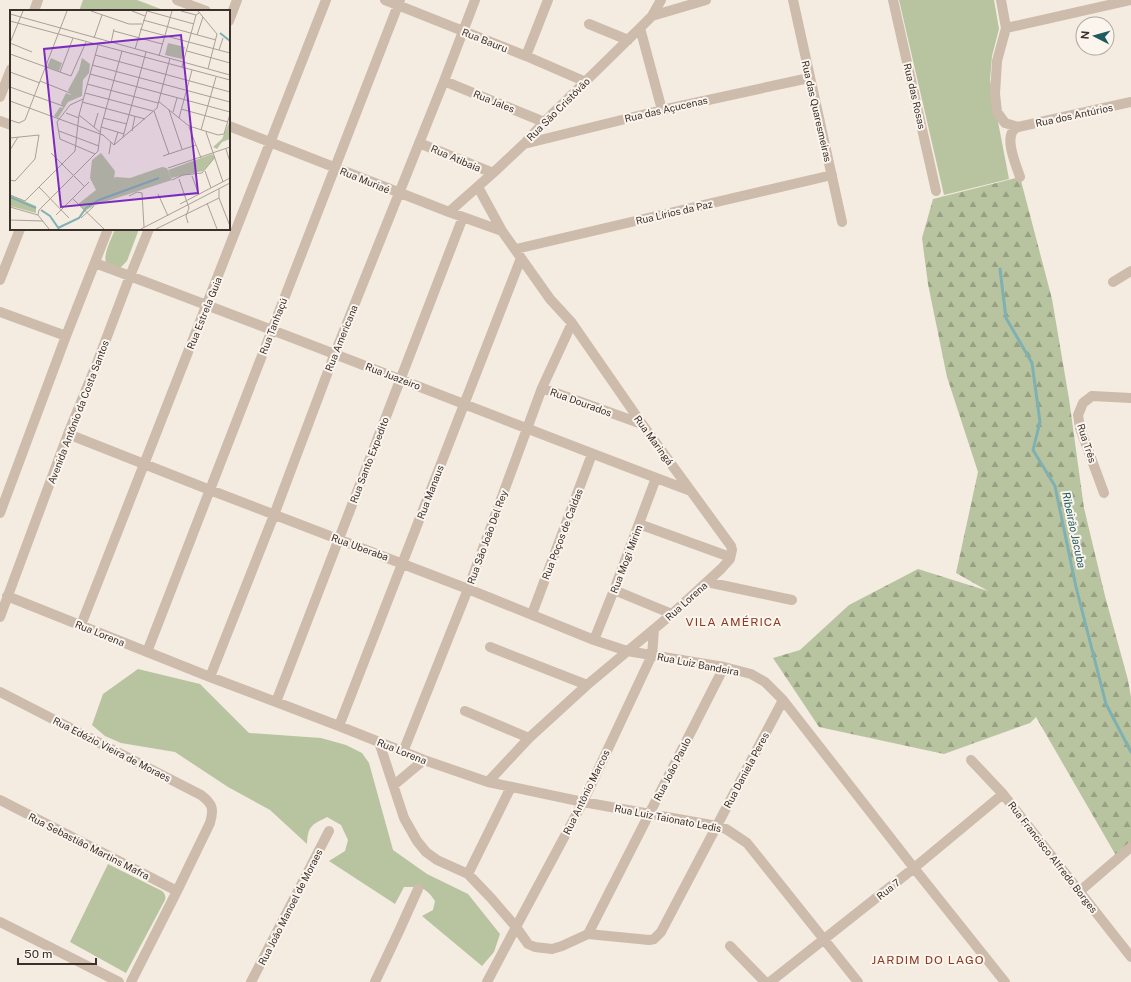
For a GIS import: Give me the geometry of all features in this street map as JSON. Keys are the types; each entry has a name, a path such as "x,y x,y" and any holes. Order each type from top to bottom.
{"street":[{"path":"34,10 38,0"},
{"path":"177,0 203,10"},
{"path":"230,18 237,0"},
{"name":"Rua Estrela Guia","path":"81,625 326,0"},
{"name":"Rua Bauru","path":"385,0 399,2 463,31 586,82"},
{"name":"Rua Americana","path":"210,677 274,515 335,353 400,193 475,0"},
{"path":"526,56 548,0"},
{"name":"Rua São Cristóvão","path":"449,212 524,144 544,122 652,16 661,0"},
{"path":"652,16 679,3 706,0"},
{"name":"Rua das Quaresmeiras","path":"793,0 842,222"},
{"name":"Rua das Rosas","path":"893,0 936,191"},
{"path":"1001,0 1006,28 997,61 995,94 997,112 1005,123 1018,127"},
{"path":"1006,28 1131,0"},
{"name":"Rua Tanhaçú","path":"147,652 399,2"},
{"path":"589,24 628,40"},
{"path":"640,28 662,110"},
{"path":"0,97 10,72"},
{"name":"Rua das Açucenas","path":"524,144 662,110 810,78"},
{"name":"Rua Jales","path":"444,81 544,122"},
{"name":"Rua dos Antúrios","path":"1018,127 1131,102"},
{"path":"0,121 10,125"},
{"name":"Rua Muriaé","path":"230,126 449,212 502,230"},
{"path":"1018,127 1013,131 1011,136 1011,149 1020,177"},
{"name":"Rua Atibaia","path":"420,142 493,173"},
{"name":"Rua Lírios da Paz","path":"519,254 832,175"},
{"path":"478,187 502,230 550,299 572,323"},
{"name":"Rua Santo Expedito","path":"276,702 463,217"},
{"path":"0,280 20,230"},
{"path":"1,509 108,230"},
{"name":"Avenida Antônio da Costa Santos","path":"0,616 68,434 149,230"},
{"name":"Rua Manaus","path":"339,726 465,403 519,254"},
{"name":"Rua Juazeiro","path":"95,263 335,353 465,403 527,429 691,491"},
{"path":"1113,282 1131,271"},
{"path":"0,312 66,336"},
{"name":"Rua São João Del Rey","path":"403,752 468,589 542,388 572,323"},
{"name":"Rua Maringá","path":"572,323 642,424 731,546 732,550 730,557"},
{"name":"Rua Dourados","path":"542,388 642,424"},
{"name":"Rua Três","path":"1104,493 1080,428 1078,415 1083,403 1092,396 1131,398"},
{"name":"Rua Uberaba","path":"68,434 274,515 403,563 594,640 627,651 652,655"},
{"name":"Rua Poços de Caldas","path":"532,614 592,454"},
{"name":"Rua Mogi Mirim","path":"594,640 656,478"},
{"path":"639,524 730,557"},
{"name":"Rua Lorena","path":"7,596 403,752 488,782 530,738 587,685 672,614 727,563 730,557"},
{"path":"707,582 792,600"},
{"path":"614,590 672,614"},
{"name":"Rua Antônio Marcos","path":"488,982 583,802 652,655 654,629"},
{"path":"490,647 587,685"},
{"name":"Rua Luiz Bandeira","path":"652,655 724,667 751,674 765,682 783,700"},
{"name":"Rua João Paulo","path":"588,934 724,667"},
{"name":"Rua Edézio Vieira de Moraes","path":"0,692 201,795 208,800 212,806 210,823 177,892"},
{"path":"783,700 1005,982"},
{"name":"Rua Daniela Peres","path":"588,934 649,940 654,939 661,932 783,700"},
{"path":"465,711 530,738"},
{"path":"379,742 404,818 413,835 426,852 451,867 468,874 516,927 528,944 543,949 552,949 588,934"},
{"path":"394,786 424,760"},
{"name":"Rua Francisco Alfredo Borges","path":"971,760 1003,794 1131,957"},
{"name":"Rua Luiz Taionato Ledis","path":"488,782 583,802 717,826 726,829 746,843 858,982"},
{"path":"468,874 511,787"},
{"name":"Rua 7","path":"770,982 914,868 1003,794"},
{"name":"Rua Sebastião Martins Mafra","path":"0,800 177,892"},
{"name":"Rua João Manoel de Moraes","path":"251,982 329,831"},
{"path":"1080,891 1131,847"},
{"path":"374,982 418,889"},
{"path":"130,982 177,892"},
{"path":"0,922 119,982"},
{"path":"730,946 765,982"}],"green space":[{"path":"83,0 137,0 163,10 79,10"},
{"path":"899,0 994,0 999,29 992,56 990,80 1009,179 944,195"},
{"path":"1020,177 1052,299 1069,399 1084,508 1131,697 1131,847 1118,859 1036,717 1030,723 944,754 819,727 773,658 800,650 849,605 918,569 988,591 956,573 978,472 947,377 928,284 922,238 933,199"},
{"path":"115,230 139,230 127,261 121,267 116,268 107,264 105,257"},
{"path":"138,669 200,684 249,733 321,738 346,745 362,753 369,763 393,850 427,874 468,894 500,934 494,952 482,966 422,916 433,910 435,901 428,892 422,888 404,887 395,904 329,861 345,851 348,840 341,825 327,817 312,826 308,833 307,844 270,810 228,787 175,752 121,743 105,736 92,725 103,694"},
{"path":"108,864 162,891 165,894 165,900 126,973 70,942"}],"waterway":[{"name":"Ribeirão Jacuba","path":"1000,269 1006,318 1032,363 1040,422 1033,450 1055,486 1076,587 1106,704 1131,752"}],"district":[{"name":"VILA AMÉRICA","path":"734,622"},
{"name":"JARDIM DO LAGO","path":"928,960"}]}
